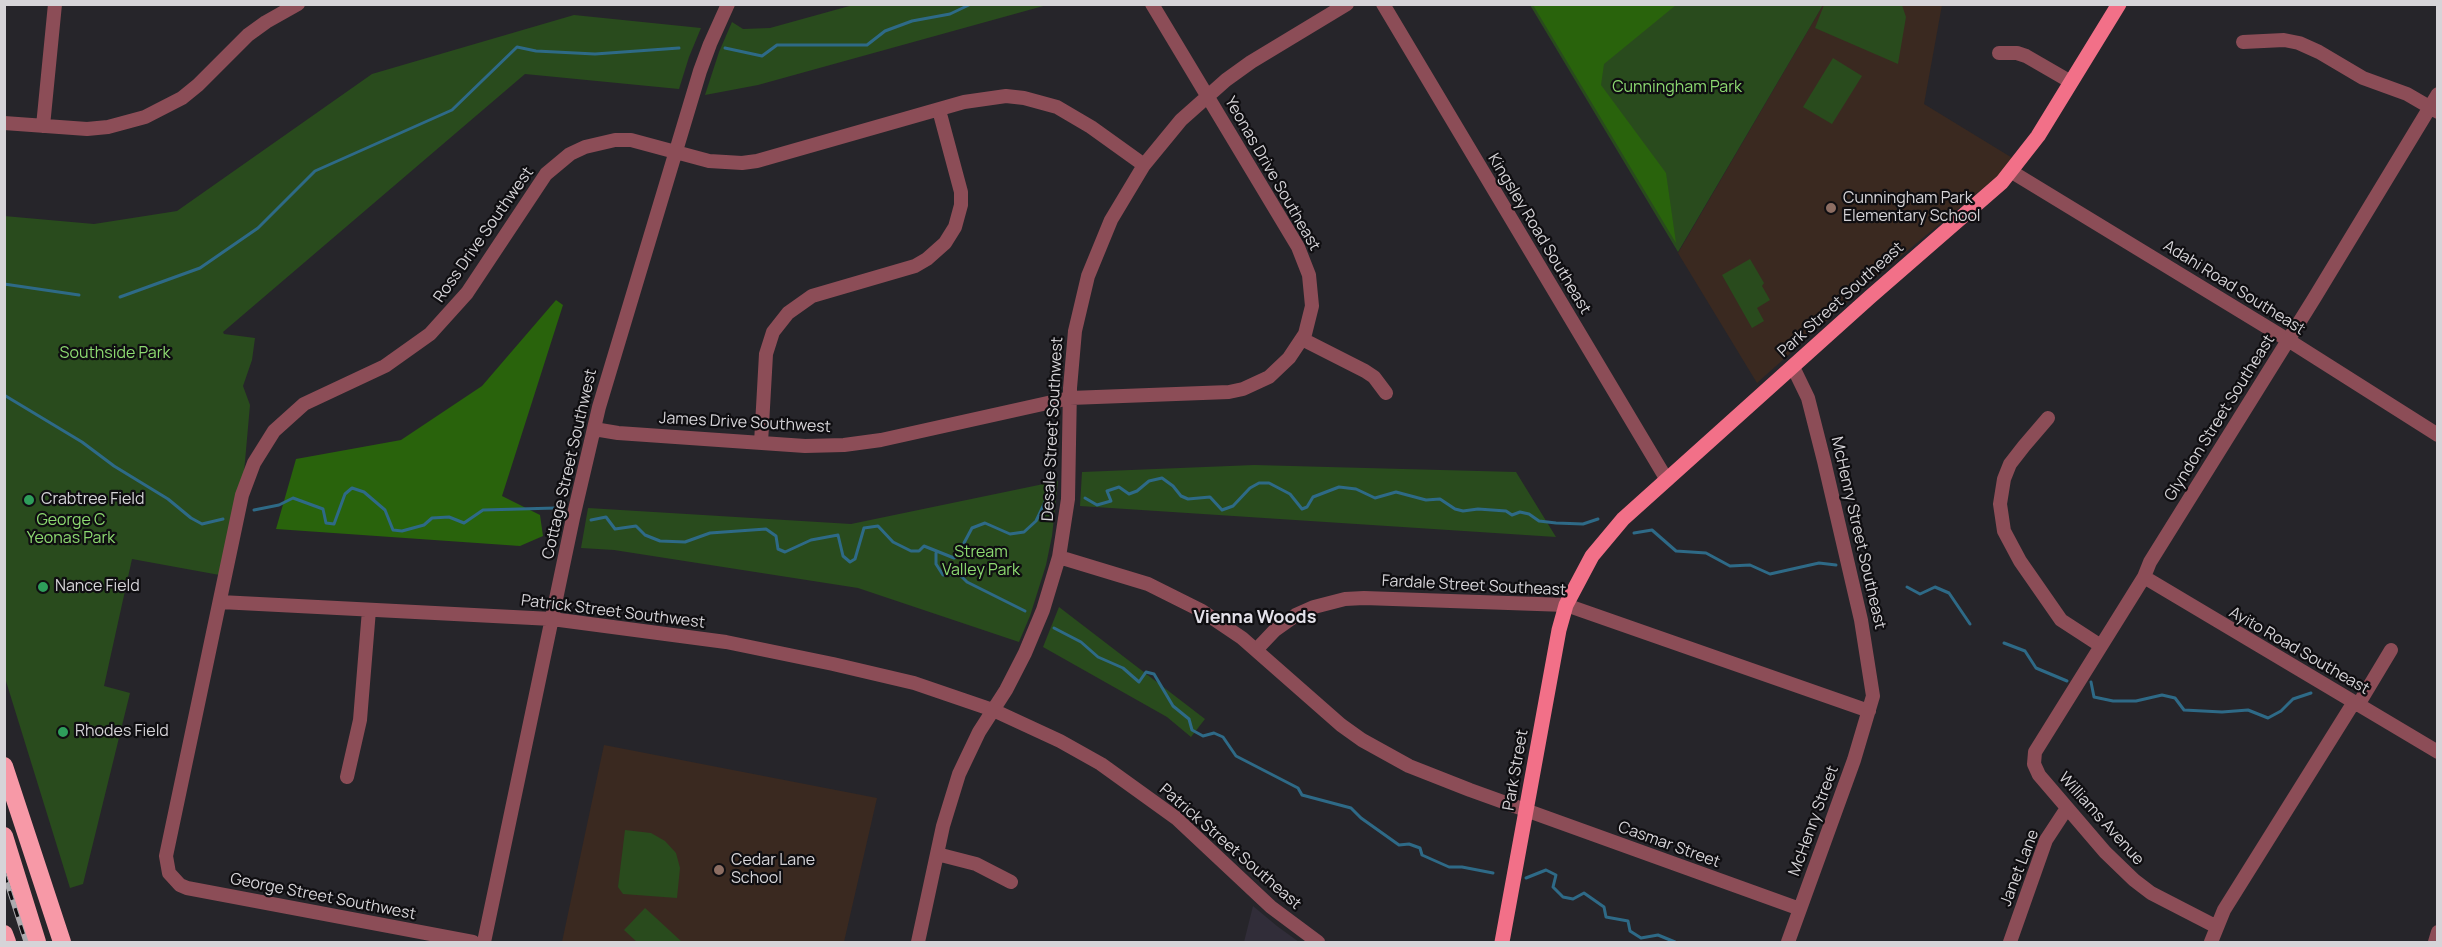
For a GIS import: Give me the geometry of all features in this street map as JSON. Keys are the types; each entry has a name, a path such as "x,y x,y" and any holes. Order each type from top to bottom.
{"highway":[{"path":"4,766 62,942"},
{"path":"4,837 37,942"},
{"path":"4,934 7,942"}],"main road":[{"name":"Park Street Southeast","path":"1566,605 1587,565 1612,530 2012,172 2038,136 2119,4"},
{"name":"Park Street","path":"1502,942 1553,658 1566,605"}],"street":[{"path":"43,126 55,4"},
{"path":"4,123 87,129 108,127 145,117 164,109 198,85 257,28 298,4"},
{"name":"Cottage Street Southwest","path":"484,942 594,429 617,343 710,44 728,4"},
{"name":"Yeonas Drive Southeast","path":"1070,398 1228,392 1243,389 1281,368 1302,339 1312,306 1310,283 1304,260 1152,4"},
{"name":"Desale Street Southwest","path":"918,942 949,801 974,742 1025,653 1043,610 1059,557 1068,500 1070,398 1075,331 1089,276 1111,220 1144,165 1181,120 1207,96 1251,62 1347,4"},
{"name":"Kingsley Road Southeast","path":"1383,4 1667,480"},
{"path":"2243,42 2284,40 2299,43 2363,78 2407,93 2433,109"},
{"path":"1999,53 2018,53 2026,56 2071,82"},
{"name":"Glyndon Street Southeast","path":"2033,759 2064,702 2144,577 2150,562 2433,109 2438,94"},
{"name":"Ross Drive Southwest","path":"165,880 166,856 246,480 263,447 286,419 304,404 385,366 430,334 467,293 536,186 557,163 585,147 615,140 642,142 725,163 757,161 988,97 1015,97 1041,102 1072,115 1144,165"},
{"path":"761,442 766,354 773,332 788,313 812,296 921,262 941,248 955,227 960,211 961,192 939,110"},
{"name":"Adahi Road Southeast","path":"2012,172 2288,340 2438,435"},
{"path":"1302,339 1365,370 1374,377 1386,393"},
{"name":"McHenry Street Southeast","path":"1793,367 1808,398 1862,620 1873,687 1869,711"},
{"name":"James Drive Southwest","path":"594,429 618,433 820,446 881,440 1070,398"},
{"path":"2048,418 2010,464 2001,495 2001,516 2009,542 2061,620 2071,629 2101,646"},
{"name":"Casmar Street","path":"1059,557 1129,577 1172,595 1202,611 1256,650 1305,696 1341,725 1388,756 1440,780 1800,909"},
{"name":"Ayito Road Southeast","path":"2144,577 2438,752"},
{"name":"Fardale Street Southeast","path":"1256,650 1275,630 1296,615 1314,607 1345,600 1364,598 1566,605 1869,711"},
{"name":"Patrick Street Southwest","path":"220,602 552,619 705,639 833,664 914,683 993,710"},
{"path":"347,777 360,720 369,610"},
{"path":"2211,942 2224,910 2391,650"},
{"name":"Patrick Street Southeast","path":"993,710 1060,741 1137,788 1197,836 1271,907 1318,942"},
{"name":"McHenry Street","path":"1788,942 1869,711"},
{"name":"Williams Avenue","path":"2033,759 2039,775 2134,880 2151,893 2217,927"},
{"name":"Janet Lane","path":"2010,942 2046,840 2067,808"},
{"path":"937,854 976,864 1011,882"},
{"name":"George Street Southwest","path":"165,880 187,888 473,942"},
{"path":"2435,942 2438,932"}],"shaded area":[{"name":"Cunningham Park Elementary School","path":"1823,5 1942,5 1924,104 2014,159 2012,164 1871,281 1757,383 1678,253"},
{"name":"Cedar Lane School","path":"604,745 877,798 844,942 562,942"},
{"path":"1253,906 1277,926 1299,942 1244,942"}],"green space":[{"path":"853,5 1047,5 758,85 705,95 732,22 743,29 770,28"},
{"name":"Cunningham Park","path":"1530,5 1823,5 1678,252"},
{"path":"1533,5 1676,5 1604,64 1601,85 1666,173 1676,243"},
{"path":"1824,5 1902,5 1906,17 1898,64 1815,28"},
{"name":"Southside Park","path":"574,15 701,28 679,89 525,74 223,332 255,338 252,360 243,386 250,405 242,495 225,576 132,559 104,686 130,693 83,884 70,888 5,678 4,216 94,224 177,211 372,74"},
{"path":"1833,58 1862,76 1832,124 1803,107"},
{"path":"1750,259 1764,283 1762,286 1770,300 1757,308 1764,321 1752,328 1722,275"},
{"path":"556,300 563,305 502,496 540,515 543,536 520,546 276,529 296,459 401,440 482,386"},
{"path":"1254,465 1516,472 1556,537 1080,506 1082,472"},
{"name":"Stream Valley Park","path":"1058,481 1052,536 1046,565 1019,642 858,588 614,550 581,548 588,508 851,524"},
{"name":"Stream Valley Park","path":"1059,607 1205,719 1191,737 1167,717 1043,647"},
{"path":"625,830 651,833 665,841 676,853 680,868 677,898 623,894 618,887"},
{"path":"645,908 682,942 637,942 624,930"}],"waterway":[{"path":"725,48 762,56 777,45 867,45 885,31 912,21 950,14 971,4"},
{"path":"120,297 200,268 258,228 315,171 452,110 517,47 536,51 595,54 679,48"},
{"path":"4,284 79,295"},
{"path":"4,395 82,442 114,466 168,499 191,518 202,524 223,519"},
{"path":"1085,498 1097,505 1111,501 1107,491 1119,487 1129,494 1137,491 1149,481 1162,478 1181,496 1188,499 1210,497 1222,510 1233,506 1250,488 1259,483 1269,483 1290,494 1302,509 1307,507 1313,497 1339,487 1356,489 1375,498 1396,492 1426,500 1440,499 1455,509 1463,511 1478,509 1506,511 1512,515 1520,512 1529,514 1539,521 1583,524 1598,519"},
{"path":"254,510 279,505 293,498 323,509 326,523 334,524 345,494 352,488 364,492 385,510 393,530 402,531 424,525 432,518 449,517 464,523 483,510 556,508"},
{"path":"591,520 606,517 615,529 636,526 645,535 660,541 685,542 710,533 766,529 776,536 778,549 785,552 811,540 838,535 843,556 850,562 855,559 864,528 878,526 893,542 911,551 919,551 924,546 954,558 963,551 964,543 972,528 985,523 1010,534 1024,532 1036,521 1046,500 1051,498"},
{"path":"1634,533 1652,530 1676,551 1706,553 1730,566 1750,565 1770,574 1819,563 1836,565"},
{"path":"936,553 936,564 943,575 959,574 967,582 1025,611"},
{"path":"1907,587 1920,594 1935,587 1949,593 1970,624"},
{"path":"1054,628 1081,642 1098,657 1123,668 1139,682 1146,672 1154,674 1173,706 1189,719 1192,730 1203,736 1214,733 1223,737 1236,756 1298,788 1302,795 1351,808 1361,818 1399,845 1409,844 1420,848 1422,855 1449,867 1493,873"},
{"path":"2004,643 2025,651 2036,668 2067,681"},
{"path":"2091,682 2094,697 2113,701 2136,701 2162,695 2175,698 2184,710 2222,712 2248,710 2268,718 2281,711 2293,699 2311,693"},
{"path":"1526,878 1546,870 1556,875 1553,887 1563,897 1573,899 1584,893 1604,907 1606,917 1628,921 1630,931 1641,938 1658,935 1675,942"}],"railway":[{"path":"4,874 26,942"}],"place":[{"name":"Cunningham Park Elementary School","path":"1831,208"},
{"name":"Crabtree Field","path":"29,500"},
{"name":"Nance Field","path":"43,587"},
{"name":"Rhodes Field","path":"63,732"},
{"name":"Cedar Lane School","path":"719,870"}],"district":[{"name":"Vienna Woods","path":"1255,618"}],"park label":[{"name":"George C Yeonas Park","path":"71,530"}]}
